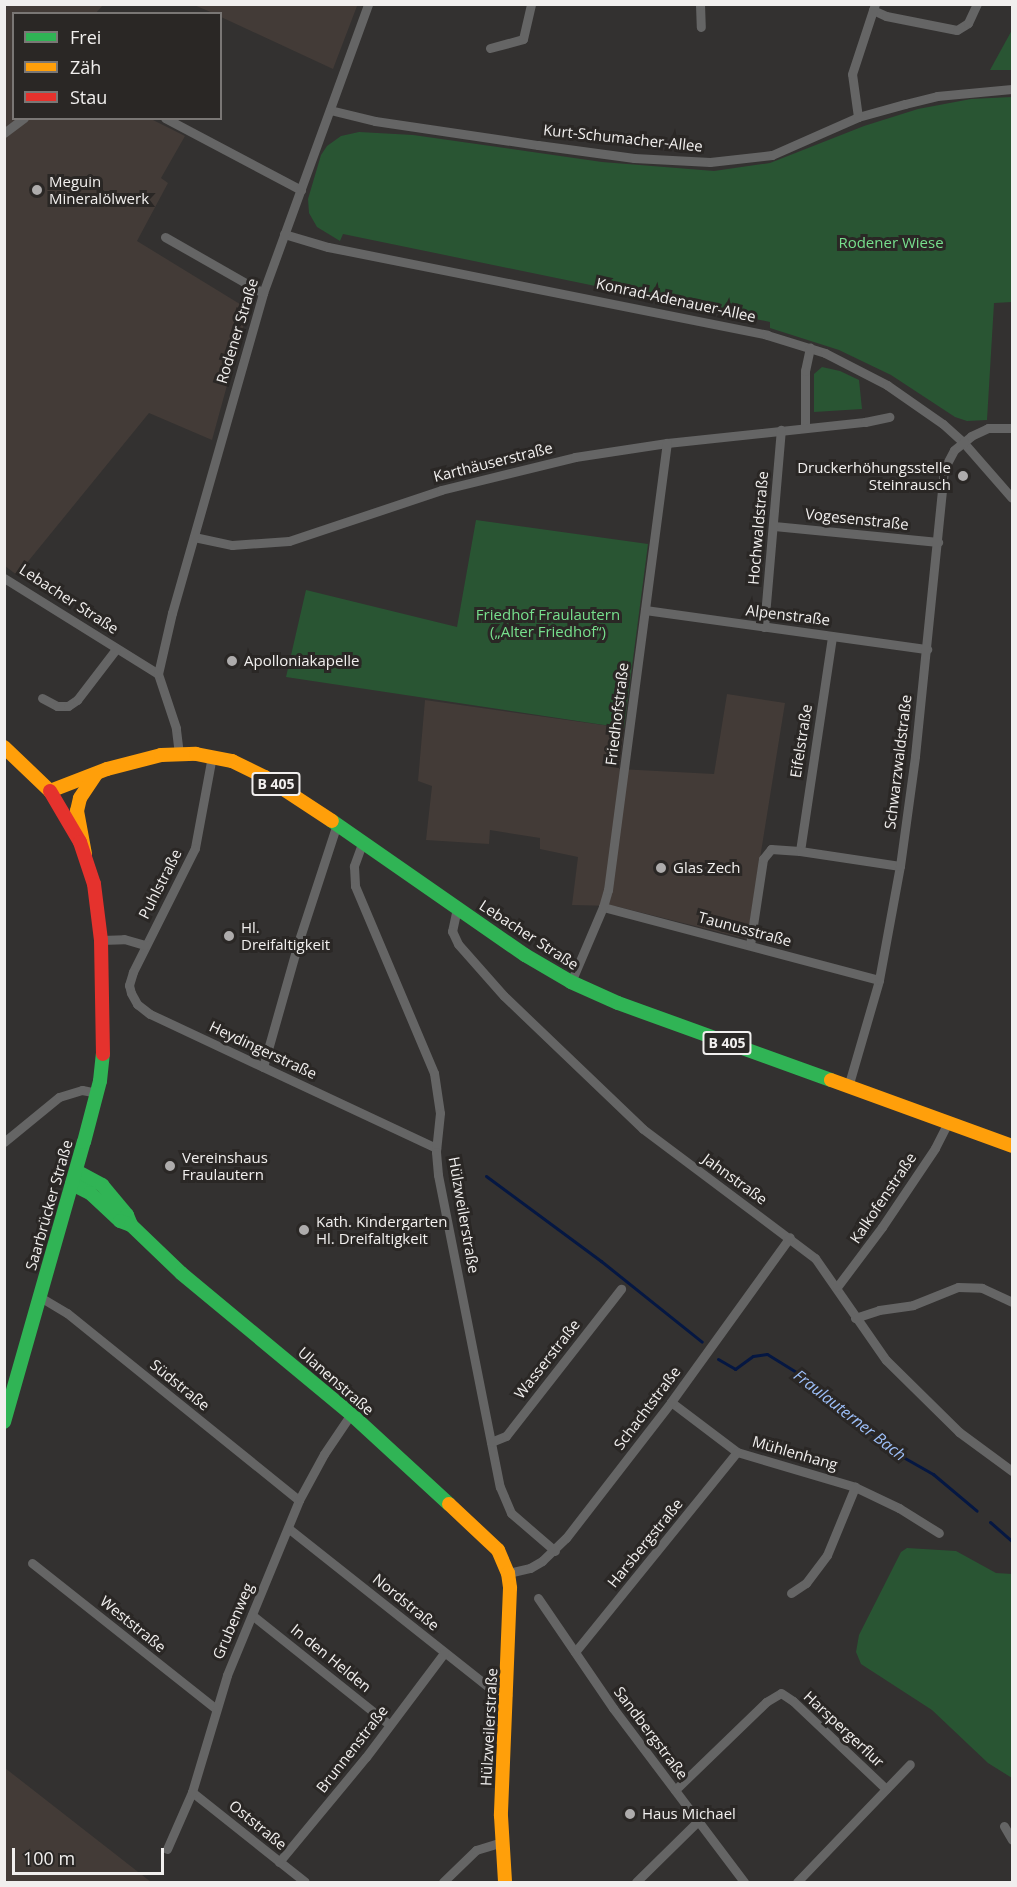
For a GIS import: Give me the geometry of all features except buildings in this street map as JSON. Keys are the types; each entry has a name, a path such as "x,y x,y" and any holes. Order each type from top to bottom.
{"street":[{"name":"Rodener Straße","path":"158,674 172,613 263,293 368,4"},
{"path":"490,48 523,39 531,4"},
{"path":"700,4 701,27"},
{"path":"858,117 852,74 874,7 886,16 957,30 968,23 976,4"},
{"name":"Kurt-Schumacher-Allee","path":"330,110 375,121 538,145 690,162 727,161 772,155 858,117 938,96 1012,89"},
{"path":"4,133 21,120"},
{"path":"169,120 301,190"},
{"name":"Konrad-Adenauer-Allee","path":"284,234 328,247 767,335 810,348 859,369 917,404 963,442 1012,498"},
{"path":"165,237 263,293"},
{"path":"805,428 805,371 810,348"},
{"name":"Karthäuserstraße","path":"194,537 232,545 289,541 441,490 575,457 667,443 866,422 889,417"},
{"path":"963,442 988,428 1012,428"},
{"name":"Hochwaldstraße","path":"764,627 781,430"},
{"name":"Schwarzwaldstraße","path":"848,1087 879,980 900,866 927,649 944,469 950,454 963,442"},
{"name":"Friedhofstraße","path":"571,982 603,907 619,818 667,443"},
{"name":"Vogesenstraße","path":"774,526 938,542"},
{"name":"Lebacher Straße","path":"4,578 158,674"},
{"name":"Alpenstraße","path":"645,610 927,649"},
{"name":"Eifelstraße","path":"800,851 832,636"},
{"name":"Lebacher Straße","path":"42,698 57,706 68,706 77,700 116,649"},
{"path":"158,674 176,728 178,754"},
{"path":"4,747 50,791 66,815 85,854"},
{"name":"Lebacher Straße","path":"178,754 212,756 232,761 265,777 571,982 618,1003 1012,1146"},
{"name":"B 405","path":"50,791 98,772 144,758 178,754"},
{"name":"Puhlstraße","path":"145,945 195,848 212,756"},
{"path":"85,854 77,811 80,798 90,780 98,772"},
{"path":"263,1067 299,940 337,824"},
{"name":"Hülzweilerstraße","path":"363,841 354,866 355,886 429,1057 440,1113 436,1148 438,1175 506,1507 555,1551"},
{"path":"750,945 763,859 767,851 775,848 900,866"},
{"name":"Saarbrücker Straße","path":"4,1422 97,1093 104,1041 101,940 98,900 85,854"},
{"name":"Taunusstraße","path":"603,907 879,980"},
{"name":"Jahnstraße","path":"458,908 452,932 458,944 512,1004 652,1136 790,1237 815,1258 886,1360 934,1410 982,1451 1012,1471"},
{"path":"101,940 124,939 145,945"},
{"name":"Heydingerstraße","path":"145,945 129,985 137,1004 150,1014 436,1148"},
{"path":"4,1142 59,1097 82,1090 97,1093"},
{"name":"Kalkofenstraße","path":"837,1287 882,1227 935,1148 948,1123"},
{"name":"Ulanenstraße","path":"74,1178 102,1185 127,1215 131,1225 181,1273 351,1414 487,1538 498,1550 508,1573"},
{"name":"Schachtstraße","path":"508,1573 530,1568 555,1551 671,1402 790,1237"},
{"path":"855,1318 879,1310 913,1305 958,1287 982,1288 1012,1302"},
{"name":"Wasserstraße","path":"491,1442 506,1436 621,1289"},
{"name":"Südstraße","path":"40,1297 67,1313 299,1500"},
{"name":"Mühlenhang","path":"671,1402 737,1452 855,1487 899,1508 939,1533"},
{"name":"Grubenweg","path":"167,1849 192,1792 216,1709 299,1500 324,1454 351,1414"},
{"name":"Harsbergstraße","path":"575,1652 737,1452"},
{"path":"791,1593 806,1583 827,1555 855,1487"},
{"name":"Nordstraße","path":"288,1528 444,1653 494,1691 507,1695"},
{"name":"Weststraße","path":"32,1563 216,1709"},
{"name":"Hülzweilerstraße","path":"505,1882 502,1842 510,1608 508,1573"},
{"name":"Sandbergstraße","path":"538,1598 675,1790 744,1882"},
{"name":"In den Helden","path":"252,1615 390,1725"},
{"name":"Brunnenstraße","path":"279,1862 390,1725 444,1653"},
{"name":"Harspergerflur","path":"675,1790 766,1701 781,1693 793,1701 886,1789"},
{"name":"Harspergerflur","path":"797,1882 910,1764"},
{"name":"Oststraße","path":"192,1792 305,1882"},
{"path":"636,1882 699,1820"},
{"path":"1004,1826 1012,1840"},
{"path":"443,1882 476,1850 502,1842"}],"shaded area":[{"path":"5,5 103,5 97,12 12,12 12,120 153,120 185,136 161,178 168,183 137,241 248,309 212,440 149,413 17,575 5,566"},
{"path":"194,5 357,6 333,69 222,17 222,12 211,12"},
{"path":"727,694 785,703 747,939 615,906 572,905 578,857 540,849 540,838 490,830 489,844 426,840 432,786 418,781 425,700 624,728 619,769 714,774"},
{"path":"5,1768 151,1882 5,1882"}],"green space":[{"path":"1012,30 1012,70 990,70"},
{"name":"Rodener Wiese","path":"1012,97 1012,302 994,303 987,420 967,421 955,417 891,375 839,350 770,328 770,322 343,234 340,241 317,227 309,213 308,199 321,155 327,146 341,136 359,132 413,135 602,162 714,171 770,163 864,126 918,109 971,99"},
{"path":"822,367 840,371 859,380 862,409 814,412 814,374"},
{"name":"Friedhof Fraulautern („Alter Friedhof“)","path":"476,520 648,544 624,728 286,677 306,590 457,627"},
{"path":"907,1548 956,1551 996,1573 1012,1574 1012,1778 988,1763 932,1710 861,1664 856,1652 859,1635 901,1552"}],"waterway":[{"name":"Fraulauterner Bach","path":"486,1176 601,1261 702,1342"},
{"name":"Fraulauterner Bach","path":"718,1359 735,1369 753,1356 767,1354 809,1380 896,1453 933,1474 977,1511"},
{"name":"Fraulauterner Bach","path":"990,1522 1012,1541"}],"traffic: fast":[{"path":"332,821 525,955 571,982 618,1003 831,1080"},
{"path":"4,1422 84,1142 100,1081 103,1054"},
{"path":"76,1171 102,1185 127,1215 131,1225"},
{"path":"72,1184 90,1193 120,1221 131,1225 181,1273 351,1414 449,1504"}],"traffic: slow":[{"path":"4,747 50,791 107,769 161,755 196,754 232,761 265,777 332,821"},
{"path":"85,854 77,811 80,798 96,774"},
{"path":"831,1080 1012,1146"},
{"path":"449,1504 498,1550 508,1573 510,1588 501,1816 505,1882"}],"traffic: jam":[{"path":"50,791 80,842 94,884 101,940 103,1054"}],"place":[{"name":"Meguin Mineralölwerk","path":"37,190"},
{"name":"Druckerhöhungsstelle Steinrausch","path":"963,476"},
{"name":"Apolloniakapelle","path":"232,661"},
{"name":"Glas Zech","path":"661,868"},
{"name":"Hl. Dreifaltigkeit","path":"229,936"},
{"name":"Vereinshaus Fraulautern","path":"170,1166"},
{"name":"Kath. Kindergarten Hl. Dreifaltigkeit","path":"304,1230"},
{"name":"Haus Michael","path":"630,1814"}]}
